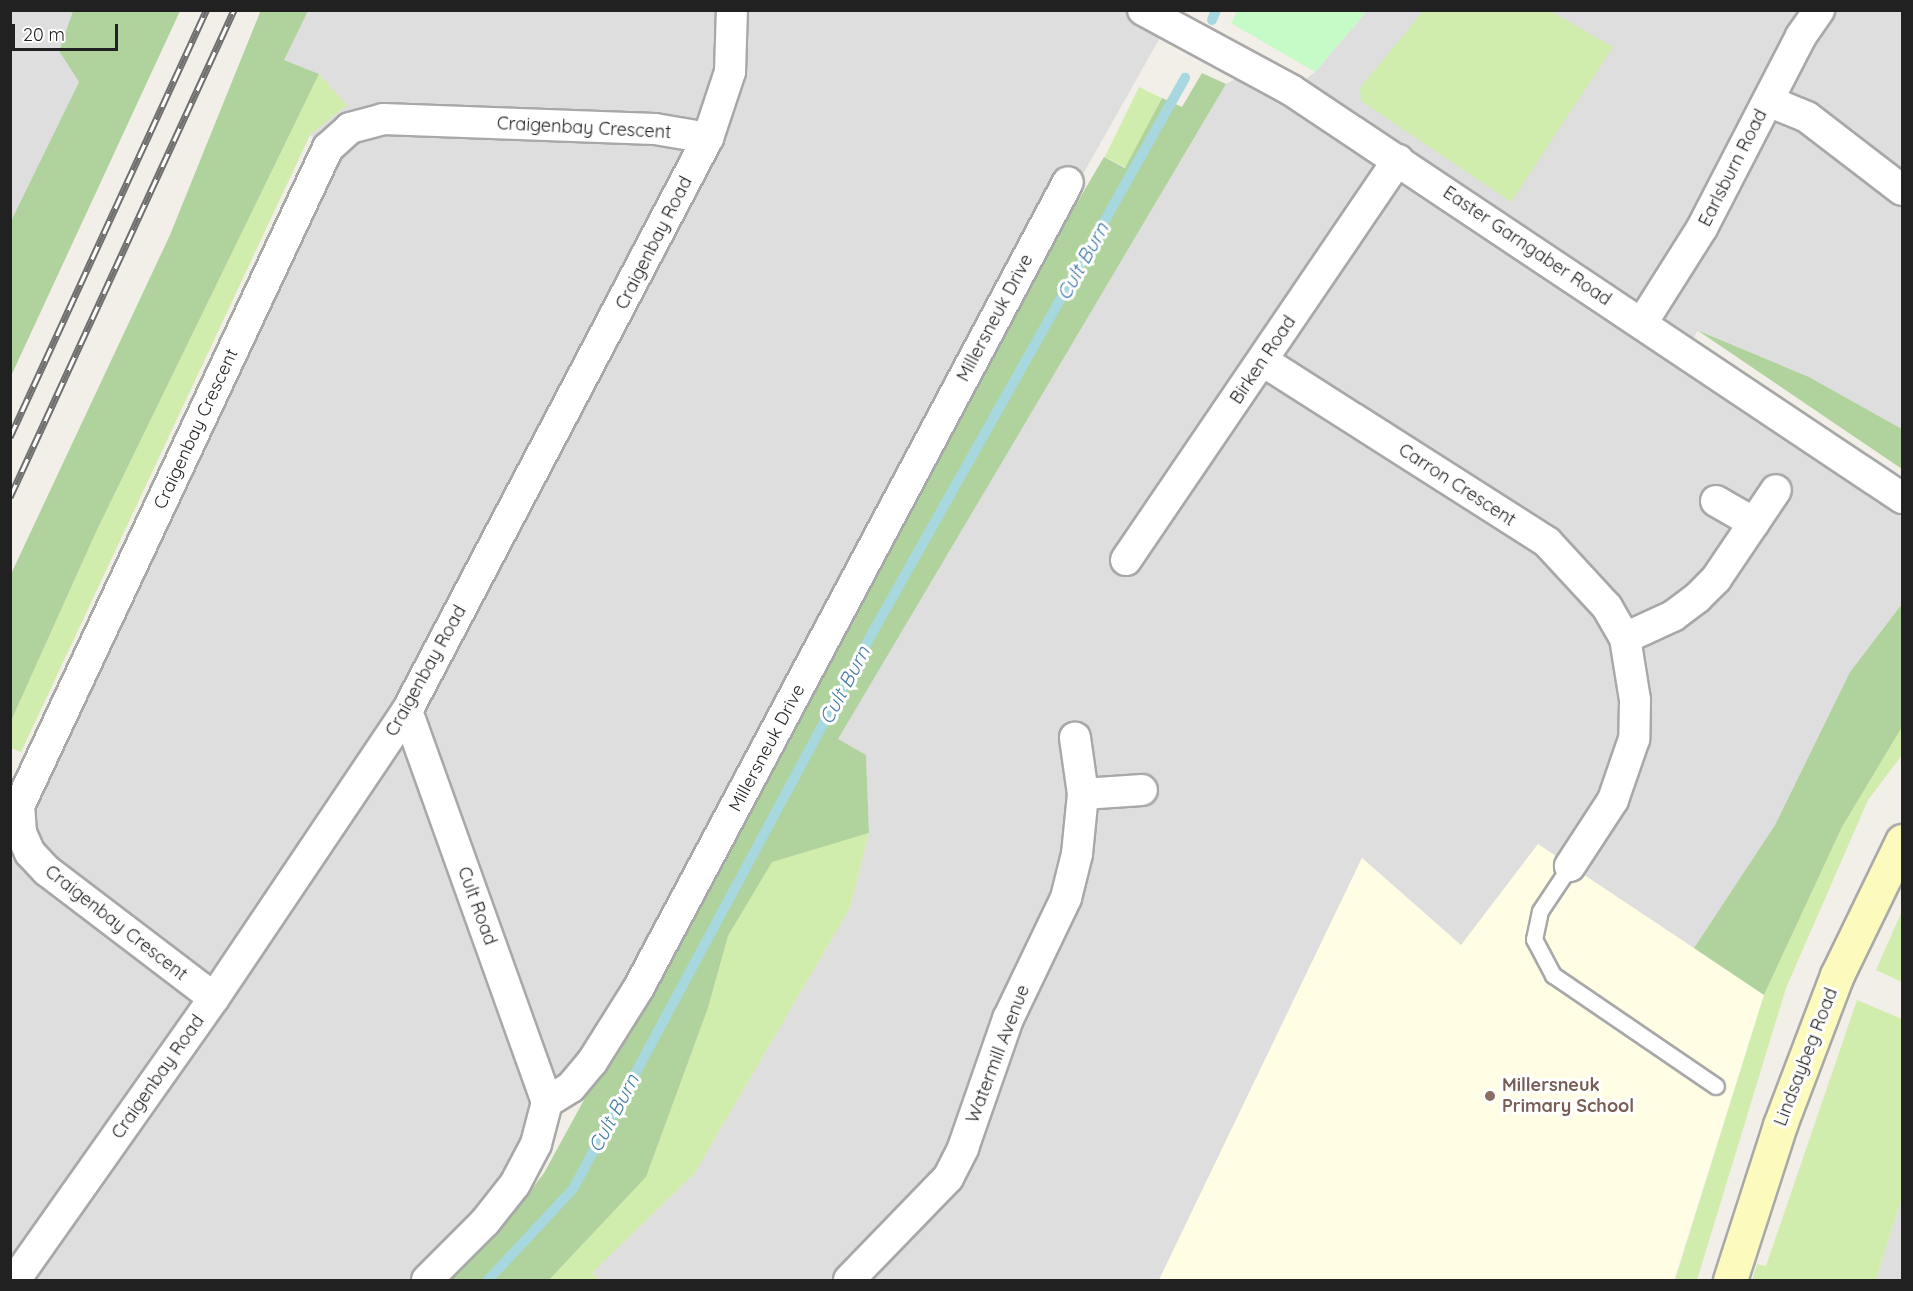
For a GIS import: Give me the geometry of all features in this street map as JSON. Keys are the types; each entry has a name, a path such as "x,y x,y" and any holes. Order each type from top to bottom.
{"main road":[{"name":"Lindsaybeg Road","path":"1730,1281 1780,1125 1837,975 1902,841"}],"street":[{"name":"Craigenbay Road","path":"15,1281 214,998 407,711 708,138 730,72 732,10"},
{"name":"Easter Garngaber Road","path":"1143,10 1291,90 1902,498"},
{"name":"Earlsburn Road","path":"1642,324 1702,228 1768,101 1819,10"},
{"path":"1768,101 1808,117 1902,190"},
{"name":"Craigenbay Crescent","path":"214,998 47,871 16,837 19,806 328,148 351,128 383,119 655,129 708,138"},
{"name":"Birken Road","path":"1126,560 1398,160"},
{"name":"Millersneuk Drive","path":"547,1102 571,1087 592,1062 638,989 1068,182"},
{"name":"Carron Crescent","path":"1263,361 1547,542 1607,607 1625,638 1635,700 1634,740 1612,800 1570,866"},
{"path":"1625,638 1673,616 1697,598 1776,490"},
{"path":"1716,501 1754,523"},
{"name":"Cult Road","path":"407,711 547,1102"},
{"name":"Watermill Avenue","path":"849,1281 948,1178 1008,1019 1066,898 1077,854 1083,794 1075,738"},
{"path":"1083,794 1142,790"},
{"path":"427,1281 485,1222 515,1184 536,1144 547,1102"}],"lane":[{"path":"1570,866 1540,911 1534,939 1553,975 1716,1086"}],"shaded area":[{"path":"11,11 73,11 59,51 79,82 11,221"},
{"path":"308,11 1175,11 536,1144 427,1280 11,1280 10,813 328,148 310,135 346,105 319,74 283,60"},
{"path":"1367,11 1902,11 1902,429 1809,377 1698,330 1685,352 1902,498 1902,604 1850,672 1775,825 1694,948 1538,845 1461,946 1362,858 1159,1280 600,1280 592,1273 694,1174 850,908 869,833 866,756 837,739 1226,84 1253,70 1291,90 1315,72"},
{"name":"Millersneuk Primary School","path":"1538,844 1764,995 1674,1280 1159,1280 1362,858 1461,945"},
{"path":"1902,1197 1902,1280 1876,1280"}],"green space":[{"path":"261,10 308,11 284,60 319,74 96,532 11,721 11,574 170,235"},
{"path":"1237,10 1367,11 1315,72 1231,23"},
{"path":"73,11 180,11 11,376 11,221 79,82 59,51"},
{"path":"1423,11 1550,11 1613,47 1511,202 1361,101 1360,88"},
{"path":"1202,73 1226,84 838,739 866,755 869,833 772,862 728,936 708,1008 646,1177 549,1280 450,1280 496,1236 544,1173 1055,240 1104,157 1125,168 1162,98 1182,107"},
{"path":"319,74 347,105 310,135 21,752 11,748 11,721 96,532"},
{"path":"1139,87 1161,98 1127,168 1105,157"},
{"path":"1697,330 1809,377 1902,429 1902,469"},
{"path":"1902,604 1902,727 1842,827 1764,995 1694,948 1775,825 1850,672"},
{"path":"1902,727 1902,755 1868,800 1786,988 1697,1280 1675,1280 1764,995 1842,827"},
{"path":"869,833 850,908 694,1174 592,1273 600,1280 549,1280 646,1177 708,1008 728,936 772,861"},
{"path":"1902,911 1902,982 1876,970"},
{"path":"1857,1000 1902,1019 1902,1197 1876,1280 1752,1280 1757,1264 1766,1266"}],"waterway":[{"name":"Cult Burn","path":"1212,20 1216,10"},
{"name":"Cult Burn","path":"488,1280 573,1189 870,637 1185,78"}],"railway":[{"path":"10,437 206,10"},
{"path":"10,497 234,10"}],"place":[{"name":"Millersneuk Primary School","path":"1490,1096"}]}
